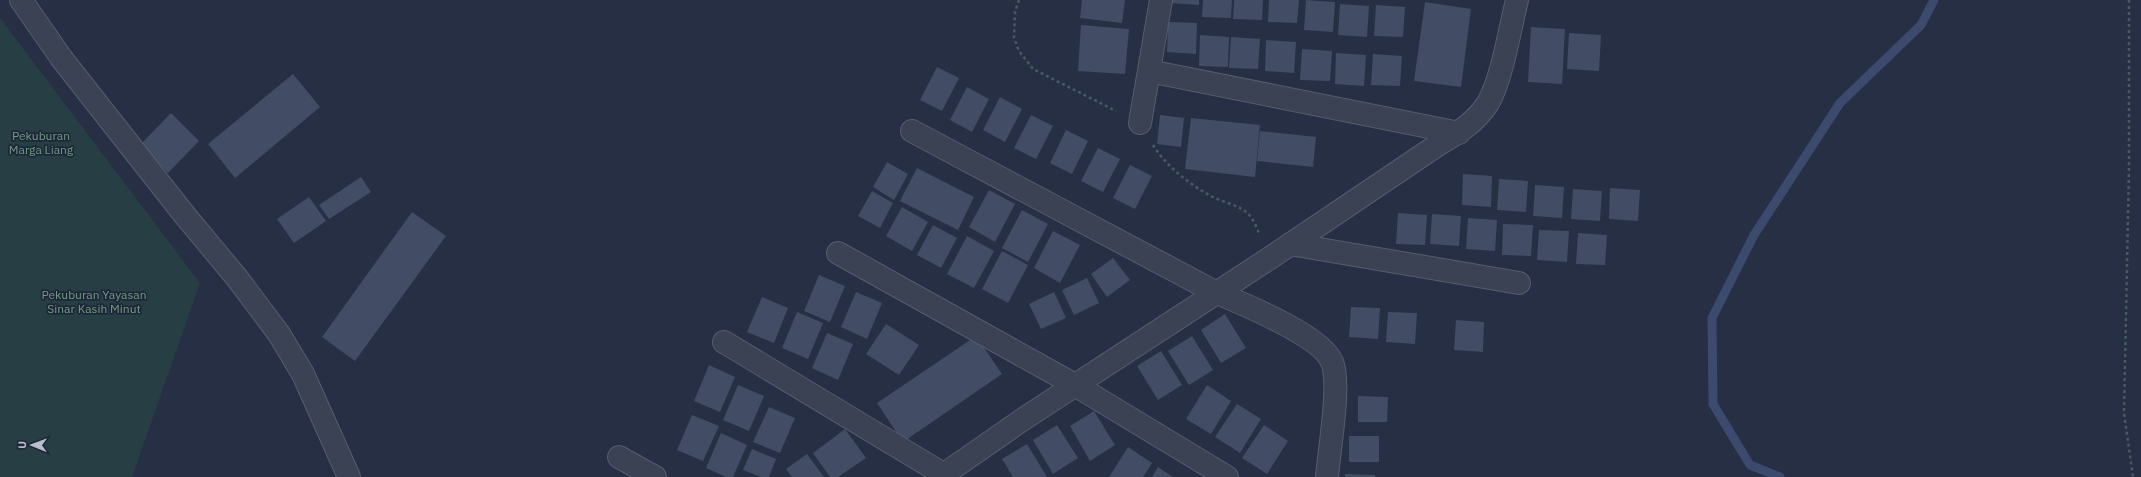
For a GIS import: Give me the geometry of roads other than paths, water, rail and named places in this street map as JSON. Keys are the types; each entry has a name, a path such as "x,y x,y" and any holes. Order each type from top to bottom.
{"street":[{"path":"22,0 62,59 183,213 238,278 279,334 303,374 349,477"},
{"path":"1140,123 1162,0"},
{"path":"724,342 944,476 1075,385 1270,258 1439,144 1459,133 1474,119 1488,102 1500,70 1517,0"},
{"path":"1149,71 1459,133"},
{"path":"912,131 1216,292 1262,312 1311,340 1324,350 1332,361 1336,388 1327,477"},
{"path":"1290,244 1519,283"},
{"path":"838,254 1075,385 1227,477"},
{"path":"618,457 654,477"}],"waterway":[{"path":"1780,477 1750,465 1713,404 1712,318 1754,235 1840,103 1921,25 1934,0"}],"park label":[{"name":"Pekuburan Marga Liang","path":"41,142"},
{"name":"Pekuburan Yayasan Sinar Kasih Minut","path":"94,301"}]}
